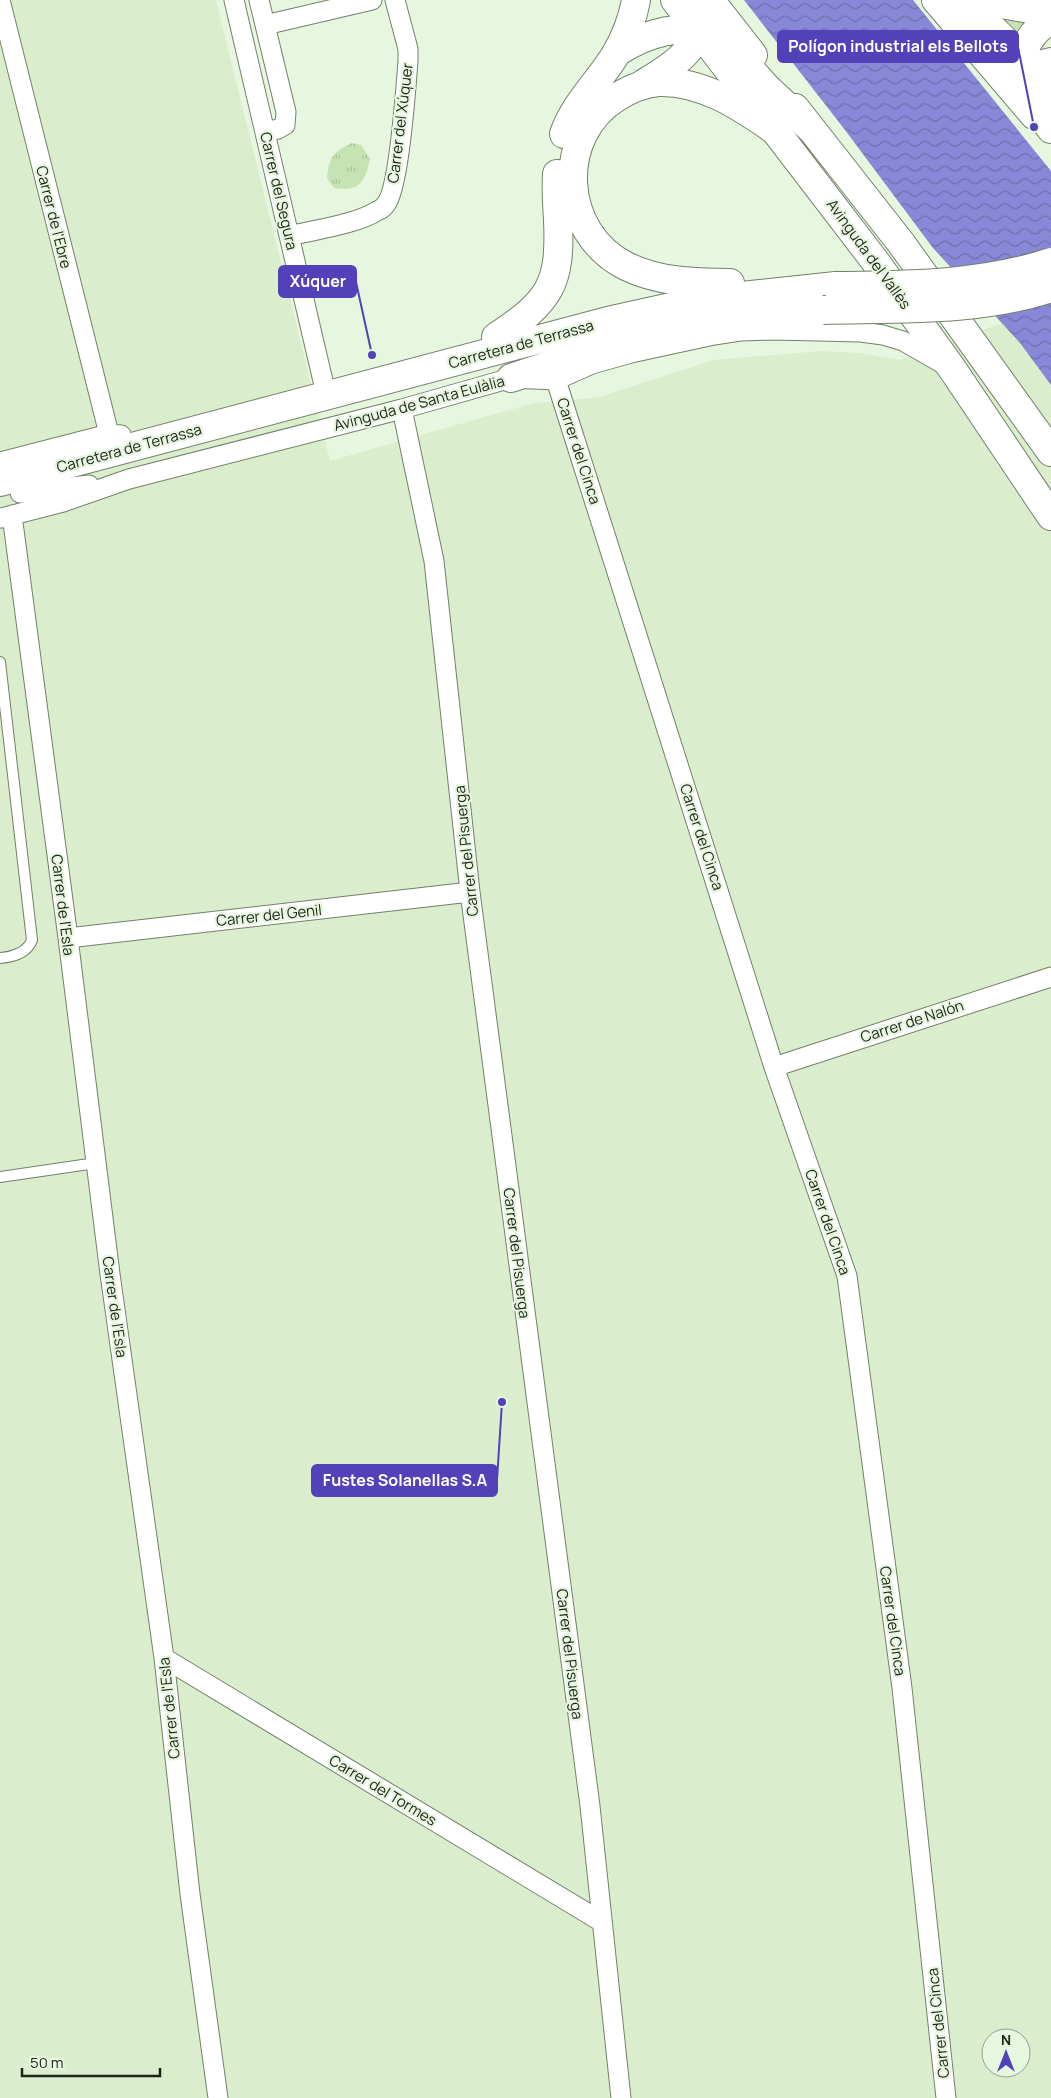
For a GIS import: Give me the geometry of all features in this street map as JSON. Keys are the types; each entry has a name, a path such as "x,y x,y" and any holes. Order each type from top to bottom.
{"main road":[{"path":"496,337 522,320 543,299 553,282 559,255 556,190 561,144 572,117 617,52 630,21 636,0"},
{"name":"Avinguda del Vallès","path":"675,0 875,261 953,370 1051,516"},
{"path":"695,0 700,9 701,18 694,42 681,59 642,84 625,92 600,110 582,133 576,147 573,164 573,194 582,222 597,243 625,265 653,276 721,283 795,282 836,286"},
{"name":"Avinguda del Vallès","path":"710,0 901,243 1051,452"},
{"path":"936,0 1051,135"},
{"path":"959,0 992,26 1031,63"},
{"path":"980,0 1051,13"},
{"path":"1051,20 1034,31 1024,48 1031,63 1051,93"},
{"path":"617,52 653,33 698,30 717,32 767,88 810,128"},
{"path":"962,30 995,55 1031,63"},
{"path":"1031,63 1022,79 1025,90 1051,129"},
{"path":"642,84 675,83 706,90 740,107 776,131"},
{"name":"Carretera de Terrassa","path":"6,501 69,463 674,305 740,295 836,286 911,285 960,281 1001,275 1051,262"},
{"name":"Carretera de Terrassa","path":"6,501 615,334 731,316 823,310 925,308 978,304 1051,288"},
{"path":"69,463 118,435 323,381 611,310 638,306 674,305"},
{"path":"511,378 657,329"}],"street":[{"name":"Carrer de l'Ebre","path":"0,0 118,435"},
{"name":"Carrer del Segura","path":"234,0 323,381"},
{"path":"259,0 286,112 285,124 278,129 265,132"},
{"path":"265,25 372,0"},
{"name":"Carrer del Xúquer","path":"289,236 351,221 377,212 386,204 394,178 408,61 408,49 395,0"},
{"name":"Avinguda de Santa Eulàlia","path":"129,479 402,409 511,378 556,380 592,364 670,344 740,331 810,332 840,330 883,335 904,342 953,370"},
{"name":"Carrer del Cinca","path":"556,380 774,1067 847,1276 902,1688 946,2098"},
{"name":"Carrer del Pisuerga","path":"402,409 434,562 470,892 589,1796 621,2098"},
{"path":"0,462 118,435"},
{"name":"Carretera de Terrassa","path":"6,501 129,479"},
{"name":"Carrer de l'Esla","path":"6,501 68,938 96,1163 164,1658 190,1894 218,2098"},
{"name":"Carrer del Genil","path":"68,938 470,892"},
{"name":"Carrer de Nalón","path":"774,1067 1051,977"},
{"name":"Carrer del Tormes","path":"164,1658 602,1922"}],"lane":[{"path":"0,662 32,940 30,948 21,953 0,958"},
{"path":"0,1177 96,1163"}],"shaded area":[{"path":"0,0 216,0 330,461 534,403 600,397 713,360 822,351 861,353 900,360 1002,323 1020,343 1051,385 1051,2098 0,2098"}],"green space":[{"path":"988,8 1042,18 1019,39"},
{"path":"352,143 361,145 370,159 366,174 360,184 355,187 334,188 327,178 331,160 336,152"}],"water":[{"path":"744,0 913,0 1051,171 1051,385 1020,343 933,248 845,130"}],"place":[{"name":"Polígon industrial els Bellots","path":"1034,127"},
{"name":"Xúquer","path":"372,355"},
{"name":"Fustes Solanellas S.A","path":"502,1402"}]}
